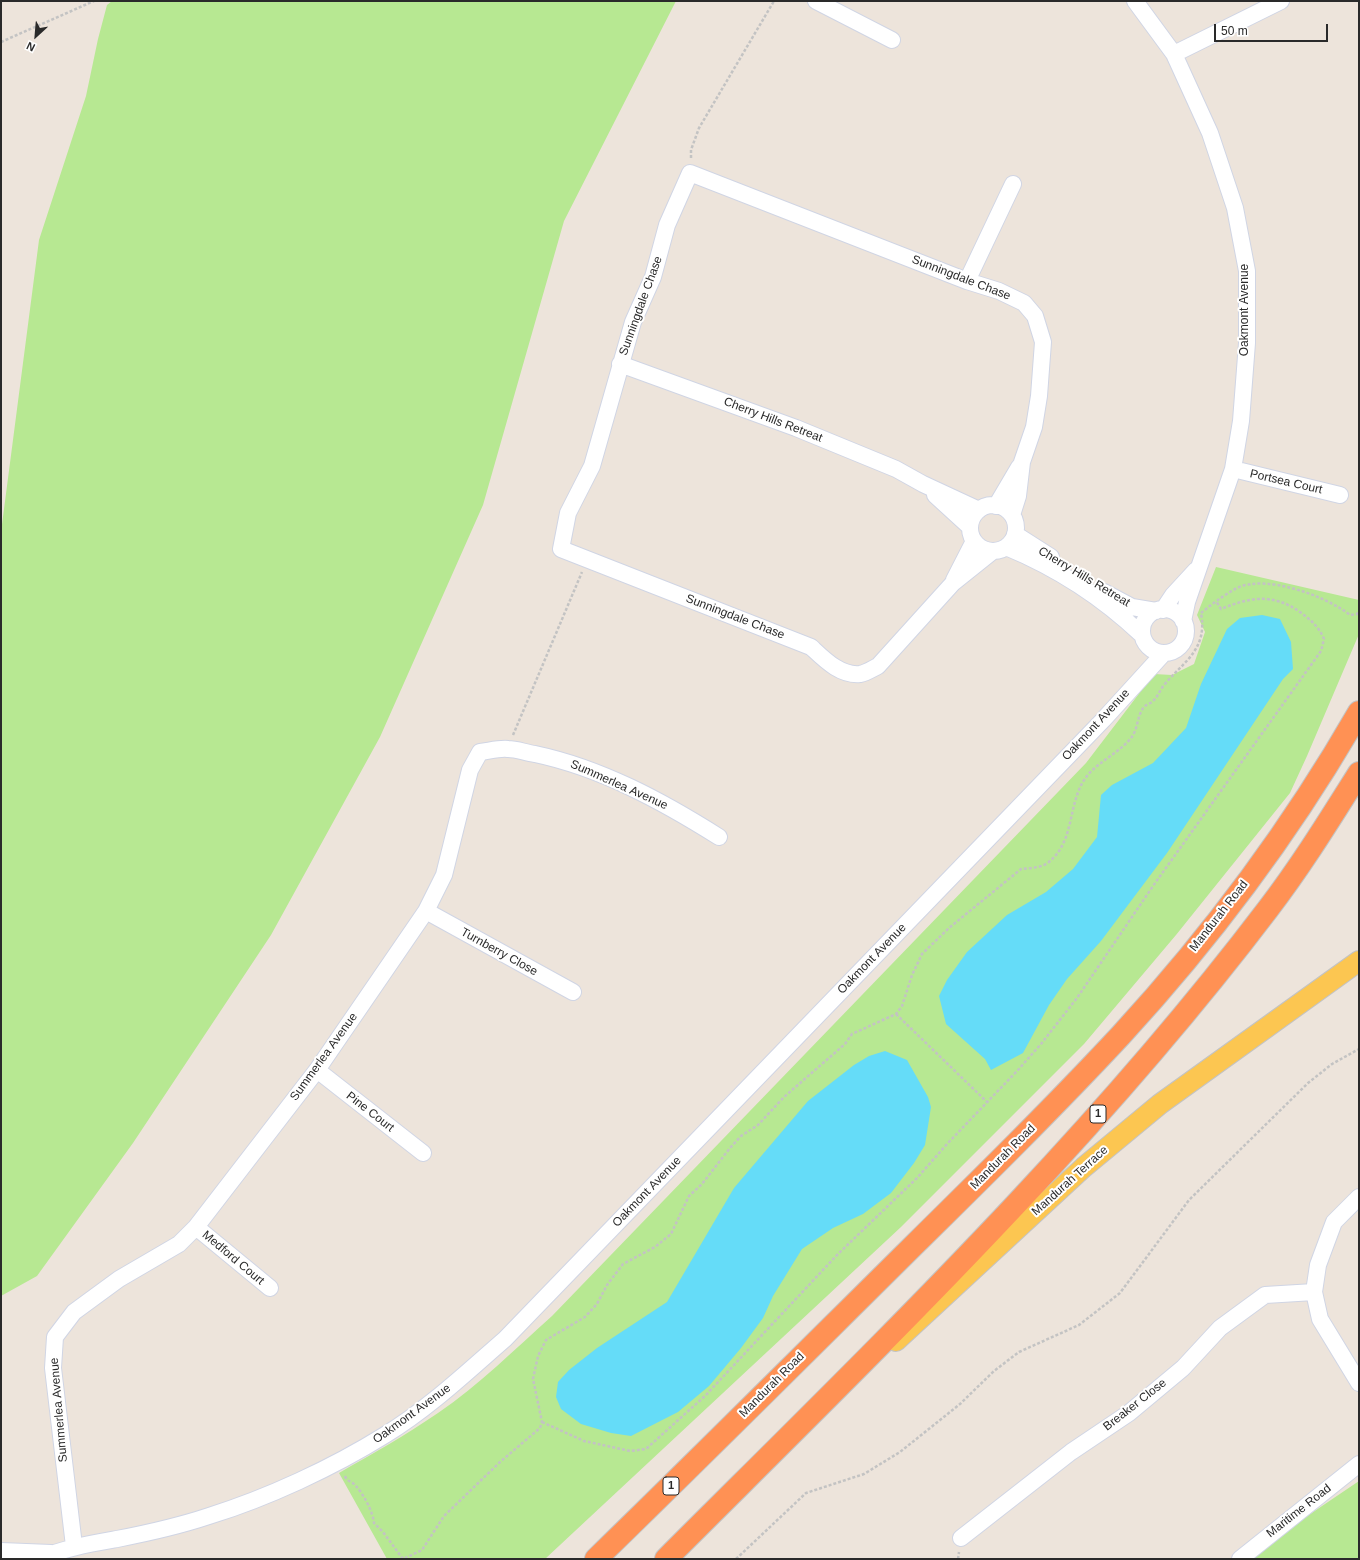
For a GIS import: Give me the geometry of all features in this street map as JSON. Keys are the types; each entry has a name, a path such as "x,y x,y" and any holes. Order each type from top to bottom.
{"highway":[{"name":"Mandurah Road","path":"596,1559 1028,1132 1122,1034 1208,932 1267,854 1313,788 1359,712"},
{"name":"1","path":"666,1559 996,1228 1172,1029 1270,906 1359,773"}],"main road":[{"name":"Mandurah Terrace","path":"800,1426 928,1314 1084,1166 1160,1104 1359,961"}],"street":[{"path":"816,1 892,40"},
{"name":"Oakmont Avenue","path":"1134,1 1174,54 1210,133 1235,208 1247,271 1247,343 1241,421 1233,469 1183,621"},
{"path":"1174,54 1281,1"},
{"name":"Sunningdale Chase","path":"996,506 1022,462 1034,427 1039,396 1044,342 1035,316 1024,303 999,291 967,281 690,173 667,225 653,277 633,322 592,466 568,513 561,549 811,647 830,663 848,674 861,674 878,666 952,583 1005,544"},
{"path":"967,281 1013,184"},
{"name":"Cherry Hills Retreat","path":"620,364 796,428 896,469 923,484 979,510"},
{"name":"Sunningdale Chase","path":"1012,515 1018,496 1022,462"},
{"name":"Portsea Court","path":"1233,469 1340,494"},
{"name":"Cherry Hills Retreat","path":"923,484 972,534"},
{"path":"990,506 996,506 1005,509 1012,515 1016,524 1005,544 982,548 972,534 973,518 979,510 990,506"},
{"name":"Sunningdale Chase","path":"952,583 972,534"},
{"name":"Cherry Hills Retreat","path":"1005,544 1132,607 1159,610"},
{"name":"Cherry Hills Retreat","path":"1005,544 1065,575 1108,605 1144,639"},
{"name":"Oakmont Avenue","path":"1159,610 1200,566"},
{"path":"1141,677 1144,639 1142,627 1145,620 1159,610 1175,612 1183,621 1186,629 1183,642 1173,651 1164,653 1154,650 1144,639"},
{"name":"Oakmont Avenue","path":"1,1551 45,1556 74,1546 118,1539 209,1516 311,1475 386,1435 448,1389 505,1339 1103,720 1164,653"},
{"name":"Summerlea Avenue","path":"74,1546 53,1368 55,1337 74,1312 119,1279 179,1244 196,1227 316,1070 426,911 444,875 470,770 480,752 508,749 560,760 600,774 681,813 719,837"},
{"name":"Turnberry Close","path":"426,911 573,992"},
{"name":"Pine Court","path":"316,1070 423,1153"},
{"path":"1359,1197 1334,1222 1318,1265 1314,1292 1320,1319 1359,1383"},
{"name":"Medford Court","path":"196,1227 270,1288"},
{"name":"Breaker Close","path":"961,1538 1071,1452 1129,1413 1183,1368 1220,1328 1265,1295 1314,1292"},
{"name":"Maritime Road","path":"1240,1559 1359,1464"}],"path":[{"path":"1,42 94,1"},
{"path":"690,173 691,150 699,128 774,1"},
{"path":"508,749 587,559"},
{"path":"1201,613 1216,601 1238,588 1257,583 1297,590 1314,595 1341,607 1350,614 1357,614 1359,611"},
{"path":"542,1422 584,1442 630,1451 646,1449 706,1396 837,1255 918,1178 1018,1070 1077,998 1153,886 1321,651 1324,639 1320,631 1312,621 1289,604 1267,598 1237,602 1221,609 1216,601"},
{"path":"351,1472 345,1476 348,1481 356,1485 373,1515 374,1523 383,1532 403,1559 422,1550 444,1516 500,1462 540,1428 542,1422 533,1379 538,1356 546,1340 585,1317 597,1304 607,1284 623,1264 655,1247 671,1234 689,1196 702,1184 716,1164 741,1136 758,1125 784,1097 845,1044 852,1034 896,1014 902,1006 912,974 922,954 949,928 1021,868 1034,868 1050,862 1065,841 1078,791 1088,776 1132,738 1144,707 1153,702 1164,685 1194,654 1200,636 1202,622 1201,613 1188,602"},
{"path":"896,1014 987,1102"},
{"path":"736,1559 806,1493 864,1474 900,1452 960,1404 994,1371 1019,1352 1079,1325 1120,1293 1189,1200 1308,1083 1332,1064 1359,1049"}],"green space":[{"path":"112,1 676,1 564,221 483,505 380,737 271,935 133,1143 37,1276 1,1296 1,532 39,240 86,96 107,5"},
{"path":"1216,567 1359,600 1359,634 1290,793 1176,935 1084,1044 901,1227 545,1559 387,1559 339,1473 414,1429 468,1391 552,1316 1086,763 1154,674 1172,675 1194,664 1205,632 1197,615"},
{"path":"1359,1481 1359,1559 1253,1559 1260,1548"}],"water":[{"path":"1262,615 1280,619 1291,642 1293,669 1283,679 1167,853 1101,941 1067,979 1049,1005 1023,1053 991,1070 985,1059 946,1024 939,996 947,980 967,952 1007,915 1046,892 1073,869 1097,837 1101,795 1112,785 1153,763 1186,728 1201,684 1227,629 1240,618"},
{"path":"885,1051 907,1060 928,1097 931,1107 925,1145 914,1163 891,1193 863,1214 833,1228 802,1249 773,1296 763,1318 741,1348 709,1386 678,1412 631,1436 611,1433 581,1424 561,1409 556,1397 558,1382 569,1370 597,1348 667,1302 734,1188 808,1101 854,1065 869,1056"}]}
